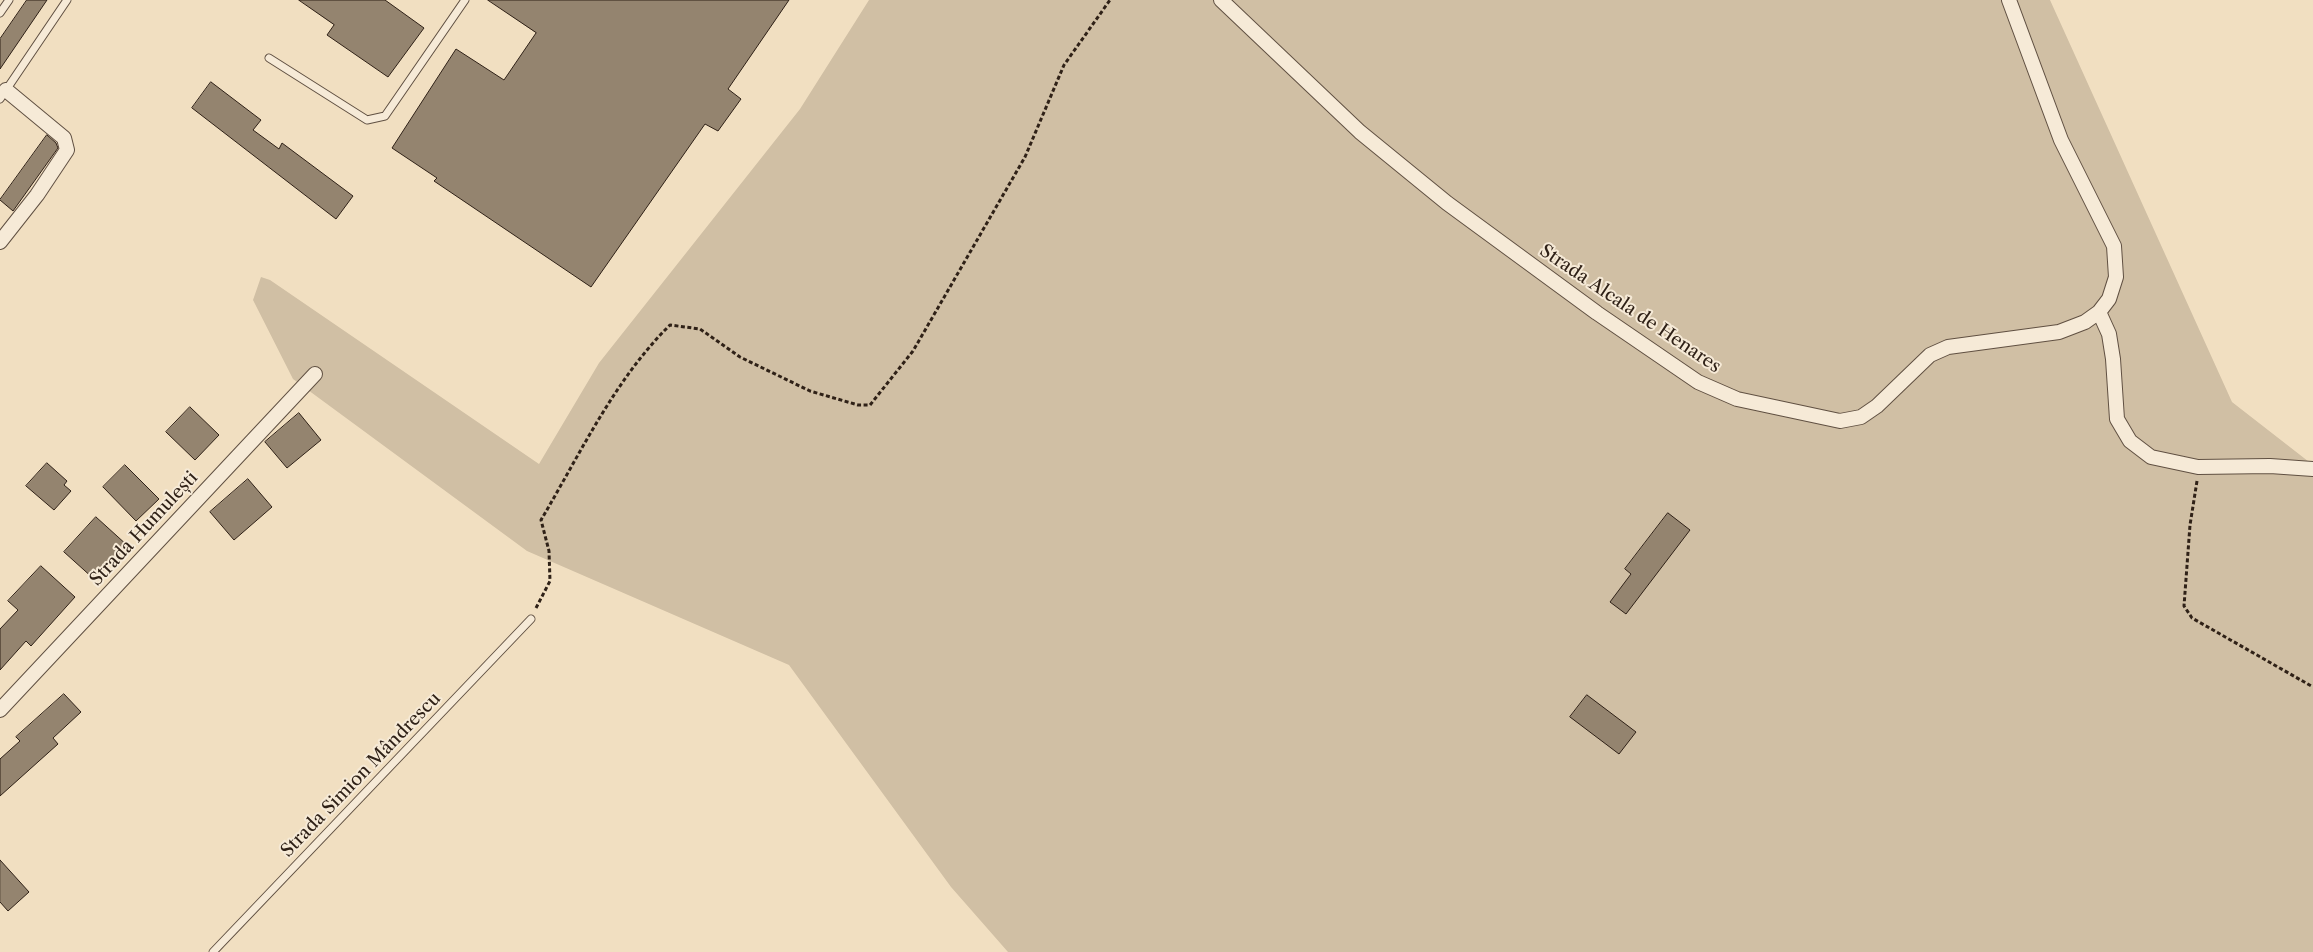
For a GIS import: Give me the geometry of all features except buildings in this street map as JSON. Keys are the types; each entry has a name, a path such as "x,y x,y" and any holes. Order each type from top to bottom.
{"street":[{"name":"Strada Alcala de Henares","path":"1220,0 1360,132 1447,203 1597,313 1698,382 1737,399 1840,421 1862,417 1877,406 1930,355 1948,347 2059,332 2084,322 2098,312 2109,299 2116,277 2114,246 2061,140 2009,0"},
{"path":"0,242 37,195 66,150 64,138 3,95"},
{"path":"2098,312 2110,342 2117,419 2130,440 2151,457 2198,467 2270,466 2313,469"},
{"name":"Strada Humulești","path":"0,710 315,374"}],"lane":[{"path":"0,13 10,0"},
{"path":"3,95 67,0"},
{"path":"269,58 367,120 385,116 465,0"},
{"name":"Strada Simion Mândrescu","path":"213,952 531,619"}],"path":[{"path":"531,619 550,581 549,551 541,520 613,399 649,346 670,325 700,328 740,356 810,391 858,405 870,405 918,344 1025,157 1064,65 1110,0"},
{"path":"2198,467 2190,525 2184,606 2192,618 2313,687"}],"shaded area":[{"path":"869,0 2050,0 2232,402 2313,465 2313,952 1008,952 951,887 789,665 527,551 293,379 253,300 261,277 270,280 539,464 599,363 800,109"}]}
